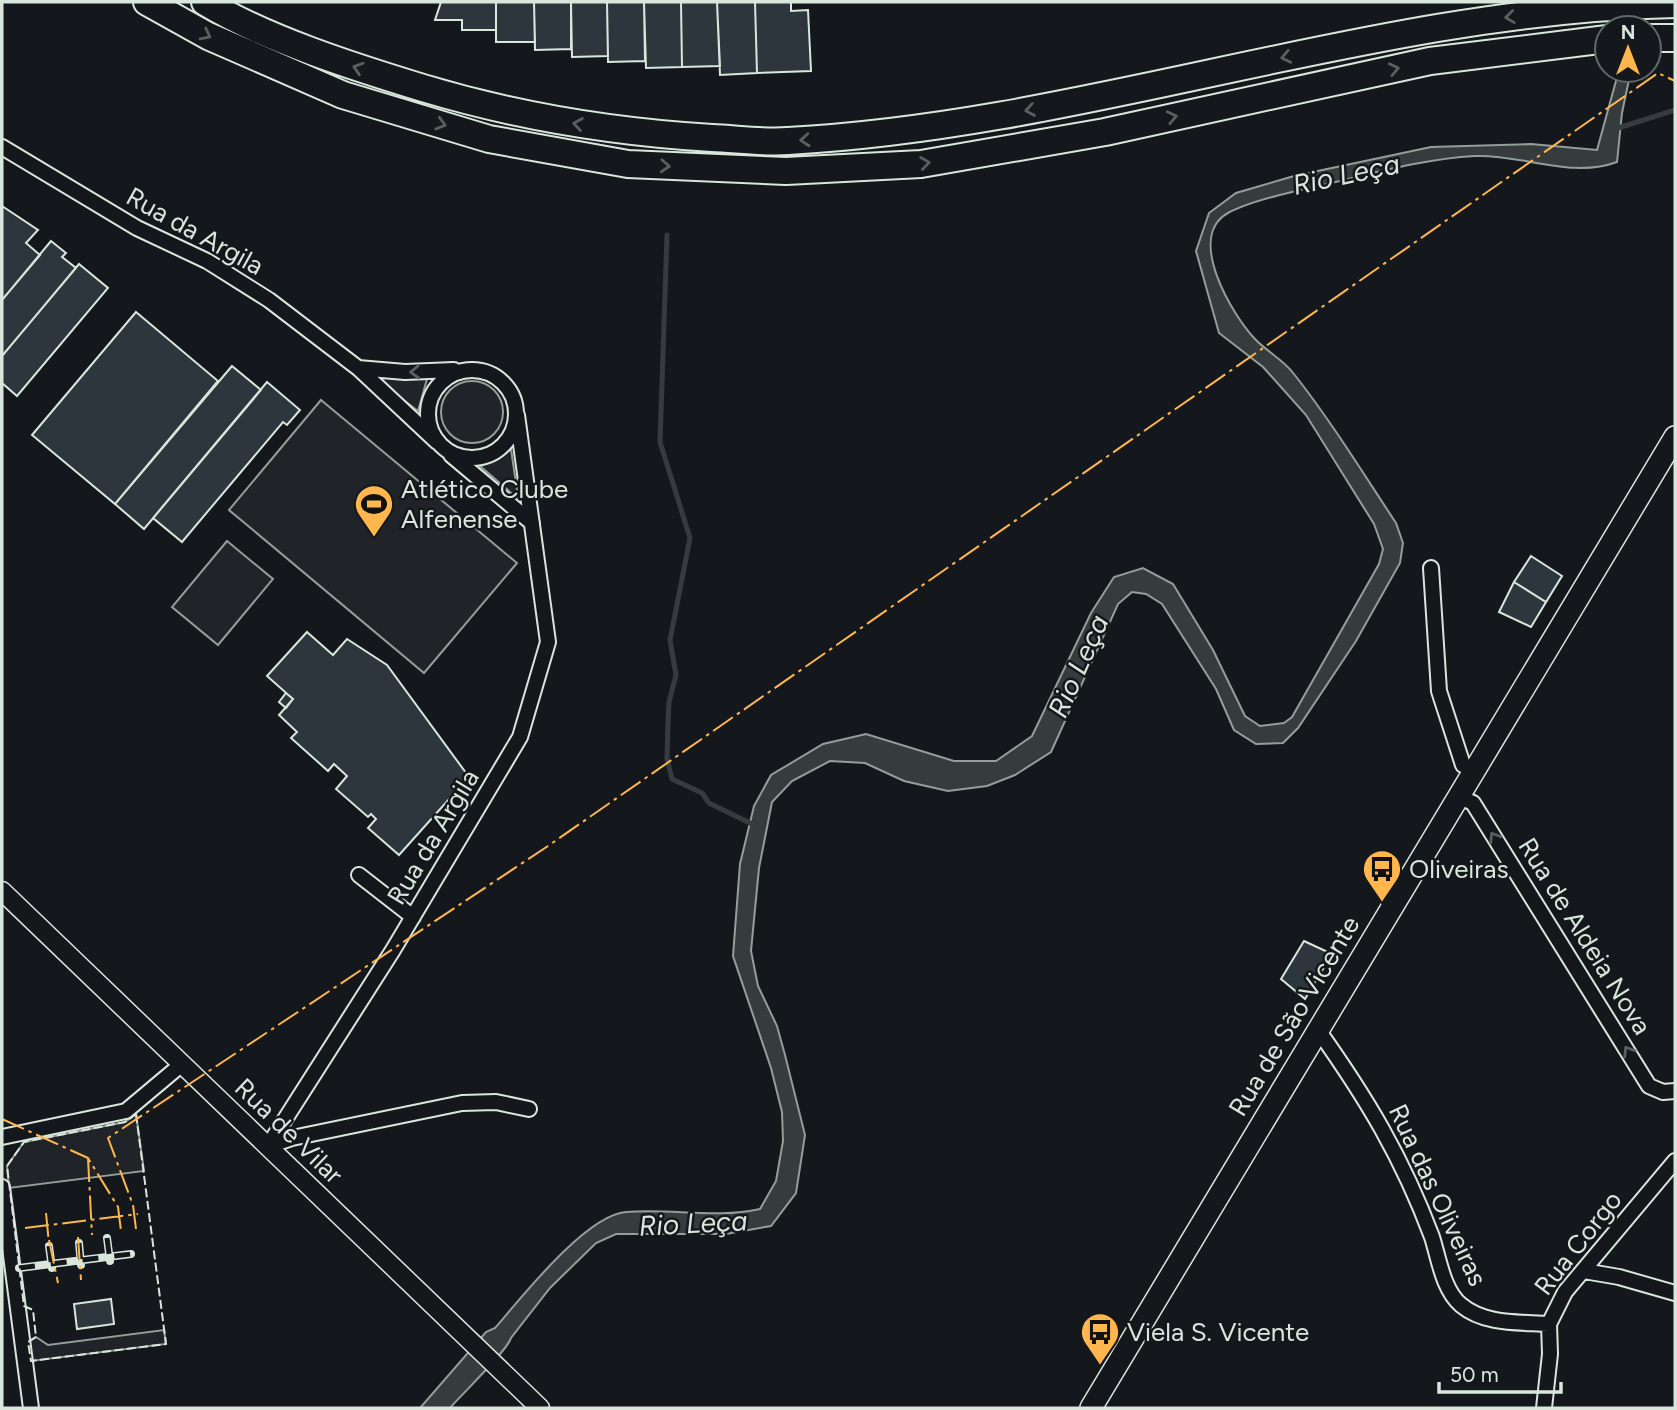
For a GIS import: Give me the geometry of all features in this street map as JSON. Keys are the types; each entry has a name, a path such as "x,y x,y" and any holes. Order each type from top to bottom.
{"highway":[{"path":"147,2 208,36 343,95 489,138 628,164 786,171 921,164 1105,132 1430,61 1593,41"},
{"path":"205,2 351,66 496,110 636,133 783,142 918,131 1097,98 1424,28 1596,6 1675,4"}],"main road":[{"name":"Rua de São Vicente","path":"1091,1408 1675,437"}],"street":[{"name":"Rua da Argila","path":"2,146 136,228 207,261 269,300 358,368 442,447 532,523"},
{"name":"Rua da Argila","path":"268,1146 413,917 520,737 548,642 515,401 503,383 486,371 471,369 405,373 358,368"},
{"path":"471,369 444,378 434,389 427,416 442,447 460,457 487,456 508,440 517,415"},
{"path":"1432,568 1439,691 1463,765 1474,770"},
{"name":"Rua de Aldeia Nova","path":"1458,796 1473,803 1650,1086 1663,1092 1675,1091"},
{"path":"359,875 413,917"},
{"name":"Rua de Vilar","path":"2,891 540,1408"},
{"name":"Rua das Oliveiras","path":"1318,1030 1383,1126 1407,1175 1448,1286 1460,1304 1483,1319 1549,1324"},
{"path":"2,1137 126,1111 182,1064"},
{"path":"268,1146 292,1138 462,1103 496,1102 529,1109"},
{"name":"Rua Corgo","path":"1544,1408 1550,1354 1549,1324 1565,1292 1675,1161"},
{"path":"2,1187 31,1408"},
{"path":"1584,1271 1619,1277 1675,1293"}],"shaded area":[{"path":"376,379 427,379 418,411"},
{"path":"472,381 484,383 494,390 501,400 501,424 494,434 484,441 472,443 460,441 450,434 443,424 441,412 443,400 450,390 460,383"},
{"name":"Atlético Clube Alfenense","path":"321,400 517,563 424,673 229,510"},
{"path":"511,449 517,498 480,466 498,459"},
{"path":"227,541 273,579 218,645 172,607"},
{"path":"136,1114 144,1171 9,1188 7,1166 24,1142 125,1122"},
{"path":"164,1330 166,1344 31,1361 28,1342 36,1337 48,1345"}],"water":[{"name":"Rio Leça","path":"1615,84 1628,84 1617,162 1582,168 1493,156 1436,160 1259,201 1228,213 1216,224 1211,240 1212,257 1217,276 1235,313 1255,339 1290,369 1308,392 1396,523 1403,543 1400,563 1356,641 1298,728 1283,743 1256,744 1234,730 1216,689 1162,604 1146,594 1132,592 1118,604 1051,752 1015,775 987,786 948,791 904,781 865,763 830,761 792,781 772,802 759,868 751,951 758,986 777,1026 805,1135 796,1193 771,1226 726,1234 616,1234 596,1243 550,1288 502,1352 450,1408 420,1408 486,1332 495,1328 555,1260 592,1227 626,1212 726,1213 760,1209 776,1181 783,1141 782,1112 771,1068 733,956 740,864 754,806 771,775 823,744 866,734 954,761 996,761 1032,736 1091,613 1114,577 1143,568 1173,584 1213,650 1245,716 1260,726 1284,723 1292,717 1379,564 1383,549 1374,524 1306,415 1263,367 1219,333 1196,251 1209,213 1236,193 1294,176 1431,147 1531,144 1597,150"}],"building":[{"path":"441,2 496,2 496,30 462,30 462,20 435,20"},
{"path":"496,2 534,2 535,42 496,42"},
{"path":"534,2 571,2 571,49 535,50"},
{"path":"571,2 607,2 608,56 572,57"},
{"path":"607,2 644,2 645,61 608,62"},
{"path":"644,2 681,2 682,67 646,68"},
{"path":"681,2 717,2 720,66 682,67"},
{"path":"717,2 755,2 757,73 720,75"},
{"path":"755,2 791,2 791,11 808,10 811,71 757,73"},
{"path":"2,206 38,230 26,243 40,255 2,300"},
{"path":"51,241 66,253 62,257 76,268 2,356 2,300"},
{"path":"79,264 108,288 17,396 2,383 2,356"},
{"path":"136,312 218,381 115,504 32,435"},
{"path":"232,366 261,390 144,529 115,504"},
{"path":"267,382 300,410 287,425 283,422 182,542 153,518"},
{"path":"1531,556 1562,576 1546,602 1514,582"},
{"path":"1514,582 1546,602 1531,627 1499,612"},
{"path":"307,632 333,655 347,639 387,665 469,777 399,855 368,828 376,819 371,814 368,817 336,789 347,776 334,764 328,771 291,738 297,732 279,715 293,699 267,676"},
{"path":"286,693 293,699 286,708 279,702"},
{"path":"1304,941 1332,954 1305,999 1281,979"},
{"path":"111,1299 114,1324 77,1329 74,1304"}],"waterway":[{"path":"1615,129 1675,110"},
{"path":"667,235 660,442 690,538 670,640 676,675 669,702 667,759 672,779 702,793 709,803 756,826"}],"railway":[{"path":"107,1238 110,1261"},
{"path":"79,1243 81,1265"},
{"path":"49,1246 52,1268"},
{"path":"19,1268 131,1254"}],"fence":[{"path":"136,1114 166,1344 31,1361 28,1342 36,1337 33,1310 24,1306 7,1166 24,1142 125,1122 136,1114"}],"power":[{"path":"136,1229 133,1205 108,1138 548,846 1658,73 1675,81"},
{"path":"2,1119 88,1158 118,1207 121,1231"},
{"path":"88,1158 92,1235"},
{"path":"46,1213 49,1244"},
{"path":"25,1228 138,1214"},
{"path":"78,1237 81,1280"},
{"path":"49,1240 58,1283"}],"place":[{"name":"Atlético Clube Alfenense","path":"374,538"},
{"name":"Oliveiras","path":"1382,903"},
{"name":"Viela S. Vicente","path":"1100,1366"}]}
